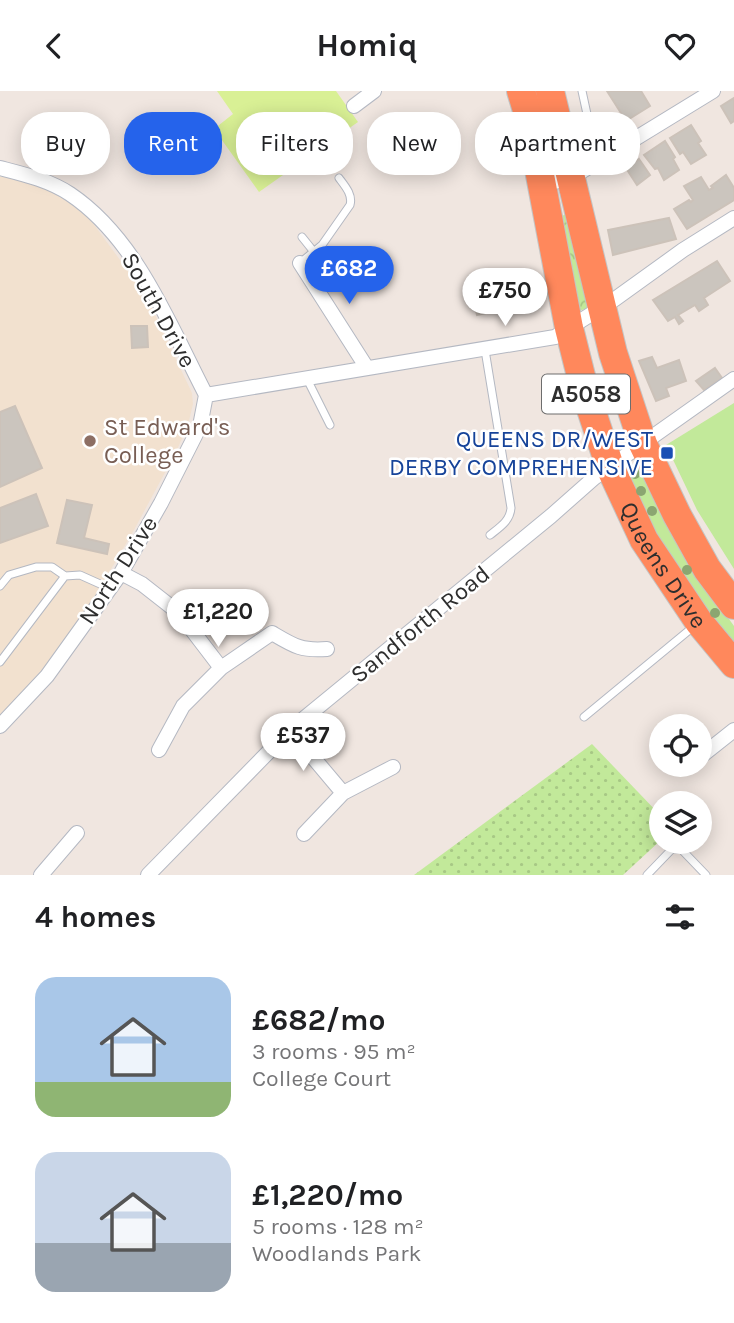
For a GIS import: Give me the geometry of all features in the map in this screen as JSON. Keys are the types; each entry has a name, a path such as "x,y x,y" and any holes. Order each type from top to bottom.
{"highway":[{"name":"Queens Drive","path":"521,91 529,117 569,328 584,389 610,467 645,540 699,622 734,664"},
{"name":"Queens Drive","path":"550,91 613,353 643,444 707,569 734,605"}],"street":[{"path":"354,106 374,91"},
{"path":"640,136 713,91"},
{"name":"South Drive","path":"0,168 28,175 69,193 102,221 129,252 206,395"},
{"path":"542,185 576,175"},
{"path":"206,395 555,337 734,218"},
{"path":"300,263 367,368"},
{"name":"Sandforth Road","path":"148,875 290,730 594,478 734,379"},
{"name":"North Drive","path":"0,726 47,677 121,573 162,503 200,426 206,395"},
{"path":"121,573 142,584 179,613 221,668"},
{"path":"159,750 183,706 221,668 272,633 297,648 327,649"},
{"path":"290,730 343,793"},
{"path":"712,747 734,730"},
{"path":"303,834 343,793 393,767"},
{"path":"41,875 77,833"}],"lane":[{"path":"582,91 587,112"},
{"path":"300,263 322,245 350,205 350,195 340,178"},
{"path":"302,237 314,252"},
{"path":"485,350 511,508 507,520 490,535"},
{"path":"306,378 330,425"},
{"path":"0,586 9,575 36,566 52,566 65,576 80,575 109,588"},
{"path":"0,662 65,576"},
{"path":"584,717 699,622"},
{"path":"646,875 672,849 681,849 706,875"}],"shaded area":[{"name":"St Edward's College","path":"0,176 10,176 53,192 79,209 92,222 137,283 142,300 147,298 192,393 193,404 188,425 176,452 97,593 43,672 0,715"}],"green space":[{"path":"217,91 336,91 351,112 236,112 236,160 222,140 222,123 233,114"},
{"path":"247,175 283,175 259,192"},
{"path":"566,214 588,308 579,311 560,217"},
{"path":"734,403 734,569 697,510 666,445"},
{"path":"637,464 641,465 702,582 734,626 734,650 665,553 625,471"},
{"path":"592,744 649,803 649,851 623,875 414,875"}],"building":[{"path":"607,91 641,91 650,106 640,112 620,112"},
{"path":"734,98 734,121 731,123 721,106"},
{"path":"691,125 706,155 691,164 683,152 680,154 670,138"},
{"path":"665,141 679,170 664,180 658,168 655,169 644,155"},
{"path":"640,160 650,175 637,185 631,175 640,175"},
{"path":"726,175 734,188 734,200 687,229 674,209 693,200 684,186 701,177 709,190"},
{"path":"669,218 676,239 613,255 608,230"},
{"path":"717,261 730,281 704,298 708,305 699,311 695,305 678,315 683,321 679,324 675,317 668,321 653,300"},
{"path":"501,270 509,308 477,315 469,276"},
{"path":"131,326 147,326 148,347 132,348"},
{"path":"652,357 657,368 679,360 686,381 666,388 669,396 656,401 639,361"},
{"path":"715,368 722,378 704,390 696,381"},
{"path":"15,406 42,468 0,487 0,412"},
{"path":"36,494 48,526 0,543 0,508"},
{"path":"67,500 92,505 84,538 109,544 107,554 57,543"}],"place":[{"name":"St Edward's College","path":"90,441"},
{"name":"QUEENS DR/WEST DERBY COMPREHENSIVE","path":"667,453"}]}
